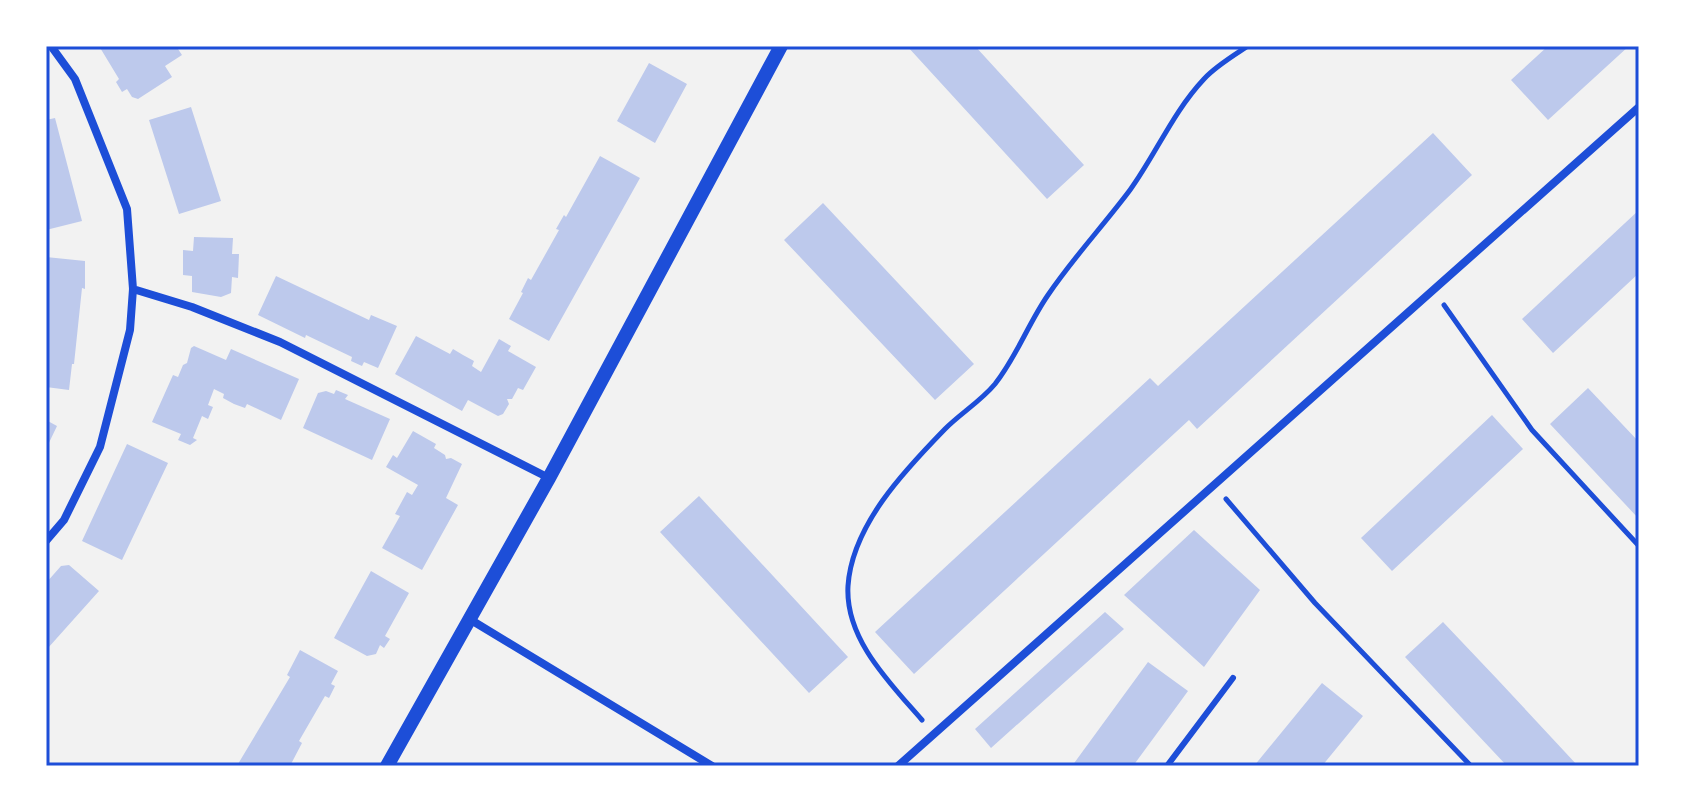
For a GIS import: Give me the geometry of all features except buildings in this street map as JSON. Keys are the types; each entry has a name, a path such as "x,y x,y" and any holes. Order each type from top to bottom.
{"street":[{"path":"46,541 64,520 100,447 130,330 133,289 127,209 75,79 51,46"},
{"path":"387,766 549,478 781,46"},
{"path":"898,766 1639,107"},
{"path":"133,289 192,307 280,342 549,478"},
{"path":"471,620 712,766"}],"lane":[{"path":"1167,766 1233,678"}],"path":[{"path":"934,734 883,675 852,624 848,588 851,563 862,538 874,513 905,474 946,428 993,385 1023,342 1046,298 1083,246 1131,189 1170,122 1205,77 1248,46"},
{"path":"1433,289 1532,430 1639,546"},
{"path":"1215,486 1315,603 1471,766"}]}
